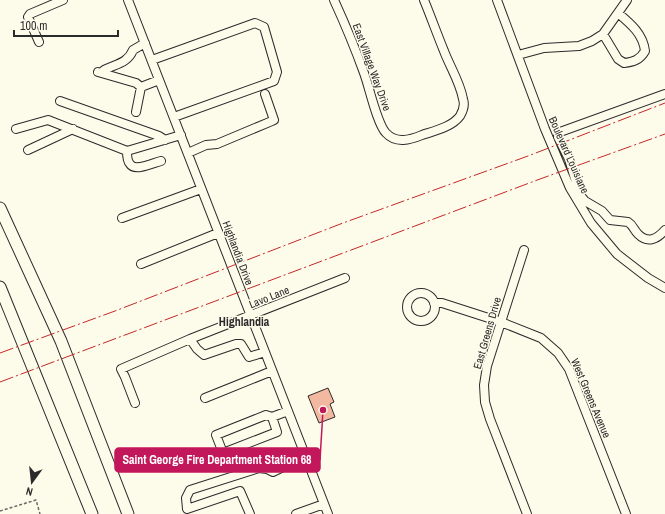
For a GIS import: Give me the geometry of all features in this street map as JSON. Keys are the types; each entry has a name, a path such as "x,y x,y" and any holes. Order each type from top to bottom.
{"highway":[{"path":"0,208 61,341 128,514"},
{"path":"0,286 92,514"}],"street":[{"path":"38,42 28,17 30,14 64,0"},
{"name":"Highlandia Drive","path":"128,0 328,514"},
{"name":"East Village Way Drive","path":"334,0 353,42 385,133 401,140 411,140 452,123 459,117 463,110 464,101 461,89 424,0"},
{"name":"Boulevard Louisiane","path":"497,0 545,129 570,188 592,223 617,254 648,278 665,288"},
{"path":"518,55 544,48 579,46 592,41 603,34 618,13 623,2"},
{"path":"603,34 618,59 624,63 632,62 641,57 645,51 644,43 637,30 618,13"},
{"path":"152,60 255,23 264,27 277,72 274,82 174,117"},
{"path":"145,43 133,50 130,57 125,61 101,71 141,86 159,80"},
{"path":"136,112 141,86"},
{"path":"188,154 206,145 217,144 274,120 265,94"},
{"path":"665,94 560,132 558,137 569,159 578,190 585,201 602,212 610,220 628,222 638,234 646,240 654,239 660,236 665,230"},
{"path":"60,100 159,136 165,140"},
{"path":"16,129 48,120 127,151 181,135"},
{"path":"28,150 74,129"},
{"path":"127,151 129,164 132,167 140,168 160,161"},
{"path":"122,218 201,189"},
{"path":"141,264 218,233"},
{"name":"East Greens Drive","path":"524,250 487,366 484,385 485,402 490,420 527,514"},
{"name":"Lavo Lane","path":"135,403 126,377 121,369 190,339 345,278"},
{"name":"West Greens Avenue","path":"434,303 442,303 501,322 540,338 558,353 569,369 626,514"},
{"path":"190,339 197,349 204,355 236,344 241,344 249,357 264,352"},
{"path":"205,398 272,371"},
{"path":"272,417 277,432 224,453 216,435 266,415 272,417 288,411"},
{"path":"250,514 240,491 187,509 186,498 190,490 259,468 267,469 273,472 306,456"},
{"path":"296,514 324,504"}],"path":[{"path":"0,511 36,500 40,514"}],"building":[{"path":"328,388 334,402 330,404 335,417 319,423 308,396"}],"power":[{"path":"0,353 115,311 343,223 528,156 665,103"},
{"path":"0,382 540,179 665,134"}],"place":[{"name":"Saint George Fire Department Station 68","path":"323,410"}],"district":[{"name":"Highlandia","path":"244,322"}]}
